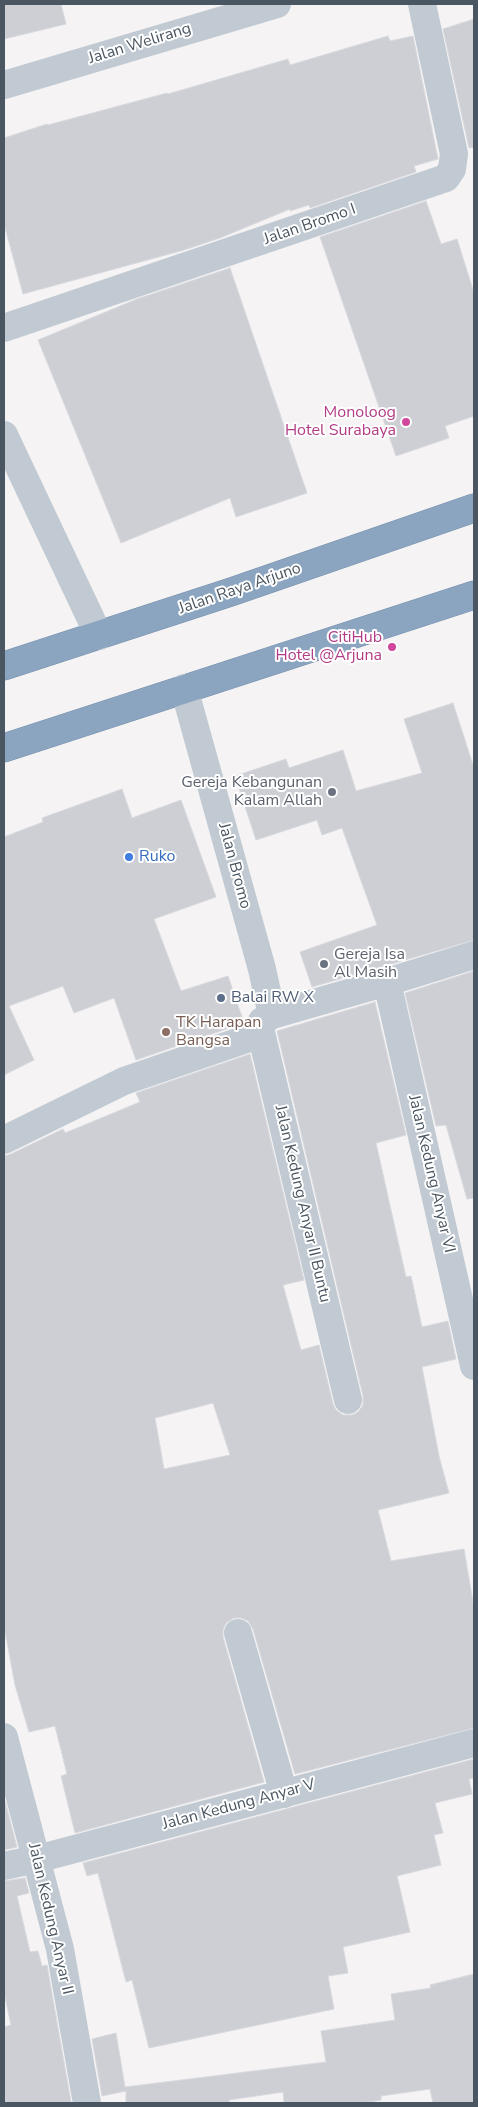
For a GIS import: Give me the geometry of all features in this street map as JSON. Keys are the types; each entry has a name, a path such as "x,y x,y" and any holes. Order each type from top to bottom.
{"highway":[{"name":"Jalan Raya Arjuno","path":"4,666 99,636 474,508"},
{"path":"4,748 474,595"}],"street":[{"name":"Jalan Welirang","path":"4,85 277,4"},
{"name":"Jalan Bromo I","path":"4,328 446,178 452,169 454,154 422,4"},
{"path":"4,435 99,636"},
{"name":"Jalan Bromo","path":"184,688 262,969 266,1024"},
{"path":"4,1140 124,1081 266,1024 387,982 474,955"},
{"name":"Jalan Kedung Anyar VI","path":"387,982 474,1366"},
{"name":"Jalan Kedung Anyar II Buntu","path":"266,1024 348,1400"},
{"path":"238,1633 284,1794"},
{"name":"Jalan Kedung Anyar II","path":"4,1737 60,1949 87,2103"},
{"name":"Jalan Kedung Anyar V","path":"4,1866 474,1743"}],"building":[{"path":"4,4 61,4 66,24 4,39"},
{"path":"474,19 474,147 469,148 443,29"},
{"path":"388,36 390,41 413,36 438,159 414,166 416,172 310,208 309,205 290,211 290,209 220,238 184,250 23,294 4,224 4,138 47,124 168,94 288,59 290,65"},
{"path":"426,201 441,244 457,239 474,293 474,416 445,426 449,438 396,456 320,237"},
{"path":"230,268 307,493 236,517 230,498 121,543 38,340 137,299"},
{"path":"453,703 474,768 474,940 312,987 300,952 377,925 342,828 322,835 317,820 256,840 235,776 286,759 289,768 343,750 356,791 422,773 404,719"},
{"path":"122,789 132,818 181,800 216,897 154,919 181,991 228,976 244,1023 136,1060 114,998 74,1013 63,986 9,1006 34,1060 4,1075 4,837 43,822 42,818"},
{"path":"474,971 474,1198 467,1199 446,1125 436,1126 405,993"},
{"path":"375,1002 406,1135 376,1143 406,1277 411,1276 422,1327 448,1321 456,1359 422,1367 439,1456 449,1493 378,1510 391,1561 464,1549 474,1608 474,1728 295,1774 253,1629 248,1621 234,1618 226,1623 223,1637 264,1782 75,1833 61,1776 67,1774 55,1726 29,1732 15,1685 4,1626 4,1156 63,1129 65,1133 140,1102 136,1093 250,1054 304,1280 283,1285 301,1350 319,1345 333,1404 336,1410 343,1415 352,1415 358,1412 363,1405 363,1396 277,1031","holes":["213,1403 230,1455 164,1469 155,1418"]},
{"path":"474,1759 474,1778 469,1779 472,1794 435,1803 443,1833 434,1835 441,1865 397,1876 410,1932 343,1947 348,1973 328,1976 334,2009 149,2048 132,1980 126,1982 98,1873 87,1876 83,1863"},
{"path":"4,1797 17,1847 4,1850"},
{"path":"25,1878 29,1893 17,1896 30,1952 38,1951 42,1966 47,1965 71,2102 67,2103 4,2103 4,2027 11,2025 4,1992 4,1881"},
{"path":"474,1974 474,2103 433,2103 430,2089 381,2096 381,2100 362,2103 284,2103 283,2092 229,2100 230,2103 126,2103 126,2091 102,2096 92,2039 116,2033 125,2087 326,2062 321,2031 395,2020 391,1994 431,1988 430,1985"}],"place":[{"name":"Monoloog Hotel Surabaya","path":"406,422"},
{"name":"CitiHub Hotel @Arjuna","path":"392,647"},
{"name":"Gereja Kebangunan Kalam Allah","path":"332,792"},
{"name":"Ruko","path":"129,857"},
{"name":"Gereja Isa Al Masih","path":"324,964"},
{"name":"Balai RW X","path":"221,998"},
{"name":"TK Harapan Bangsa","path":"166,1032"}]}
